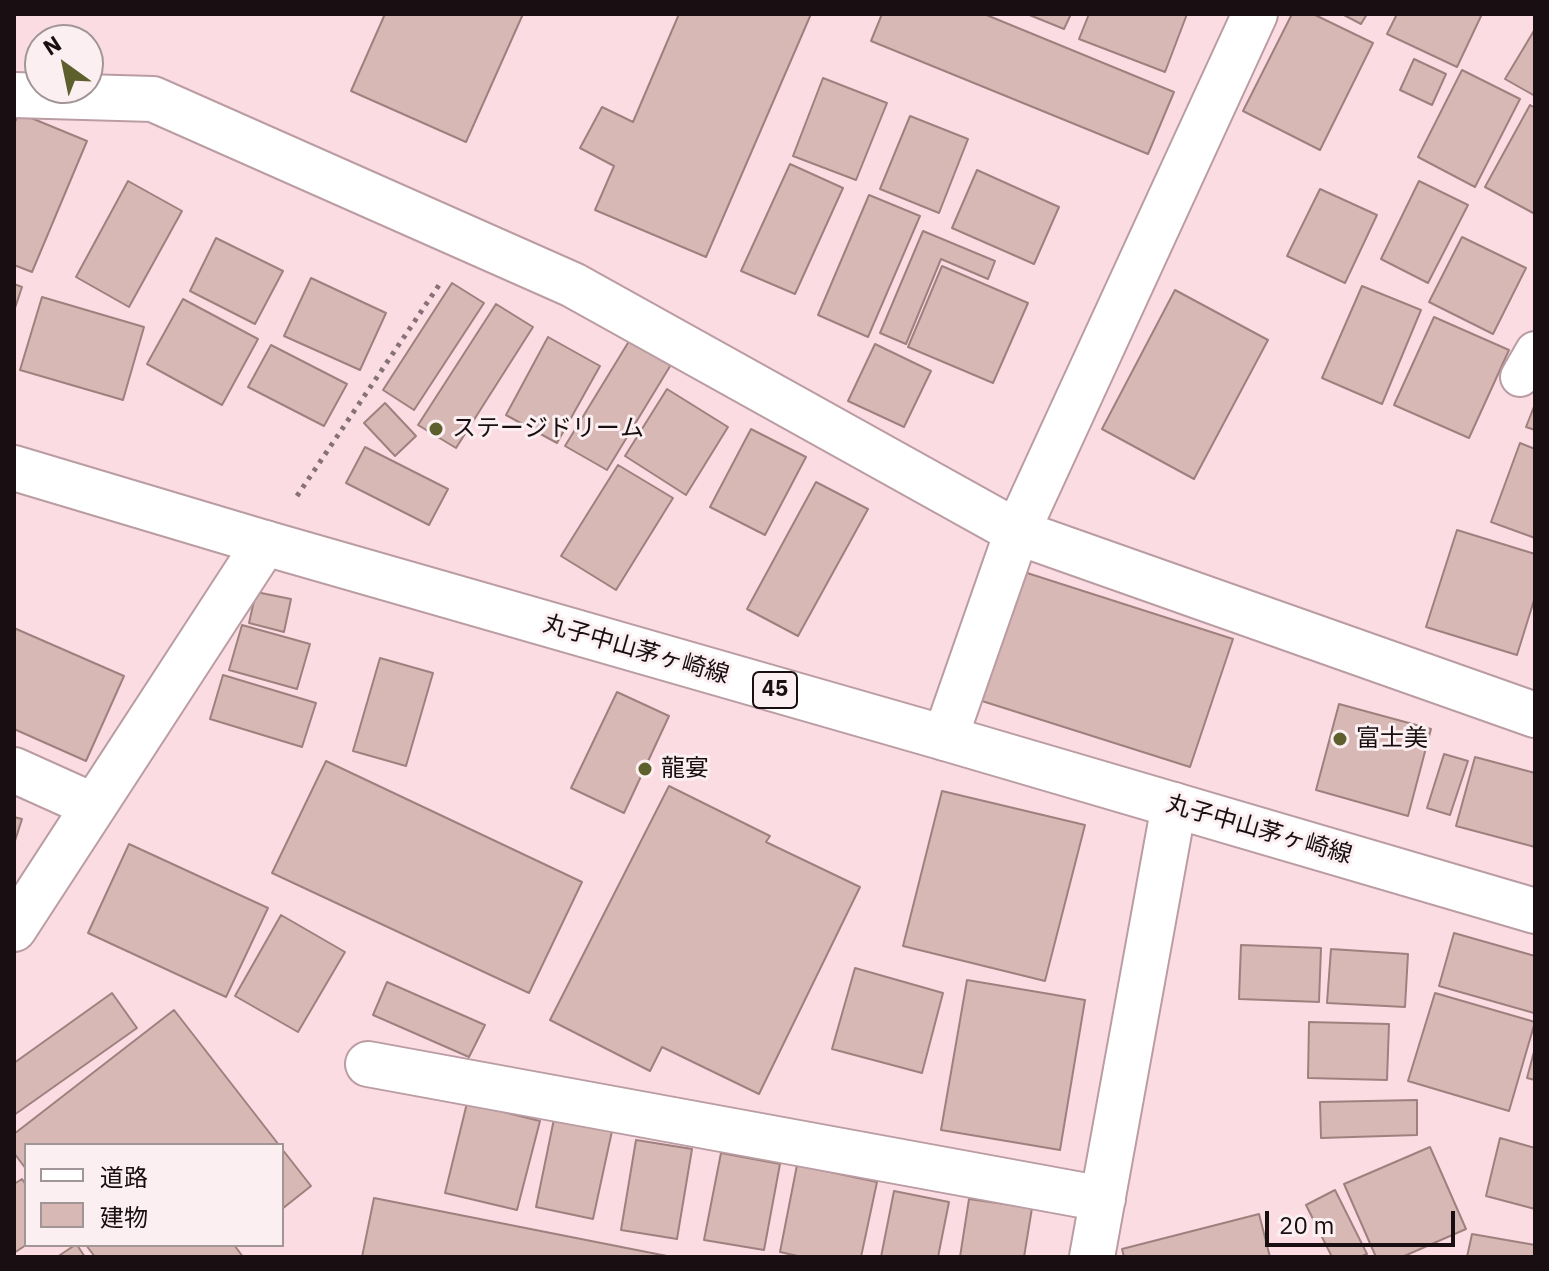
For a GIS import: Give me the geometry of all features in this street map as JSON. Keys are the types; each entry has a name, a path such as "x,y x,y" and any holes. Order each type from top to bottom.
{"street":[{"path":"945,738 1017,532 1255,14"},
{"path":"14,95 153,99 573,285 1017,532 1535,715"},
{"name":"丸子中山茅ヶ崎線","path":"14,468 1535,911"},
{"path":"14,929 265,543"},
{"path":"14,770 94,806"},
{"path":"1092,1257 1174,805"},
{"path":"368,1064 1103,1199"}],"path":[{"path":"265,543 470,239"}],"building":[{"path":"385,14 523,14 466,142 351,91"},
{"path":"679,14 811,14 706,257 595,210 614,166 580,148 602,107 633,122"},
{"path":"882,14 984,14 1174,92 1148,154 871,41"},
{"path":"1027,14 1071,14 1064,29"},
{"path":"1089,14 1187,14 1165,72 1079,39"},
{"path":"1292,14 1313,14 1373,43 1320,150 1243,111"},
{"path":"1342,14 1367,14 1361,24"},
{"path":"1397,14 1482,14 1457,67 1387,34"},
{"path":"1535,29 1535,96 1505,79"},
{"path":"1414,59 1446,74 1432,105 1400,90"},
{"path":"1462,70 1520,99 1475,187 1418,157"},
{"path":"823,78 887,103 856,180 793,156"},
{"path":"1530,105 1535,108 1535,214 1485,187"},
{"path":"19,113 87,141 32,272 14,265 14,124"},
{"path":"910,116 968,139 939,213 880,189"},
{"path":"790,164 843,188 795,294 741,271"},
{"path":"977,170 1059,207 1034,264 952,228"},
{"path":"128,181 182,211 129,307 76,277"},
{"path":"1419,181 1468,205 1428,283 1381,259"},
{"path":"1320,189 1377,215 1345,283 1287,256"},
{"path":"869,195 920,216 868,337 818,315"},
{"path":"923,231 995,261 988,279 941,259 906,344 880,333"},
{"path":"1462,237 1526,268 1493,334 1429,302"},
{"path":"216,238 283,271 255,324 190,291"},
{"path":"942,266 1028,303 993,383 908,347"},
{"path":"311,278 386,313 360,370 284,336"},
{"path":"452,283 484,303 414,410 383,390"},
{"path":"14,284 22,287 14,311"},
{"path":"1362,286 1421,310 1382,404 1322,378"},
{"path":"1175,290 1268,340 1194,479 1102,429"},
{"path":"42,297 144,327 123,400 20,370"},
{"path":"183,299 258,339 222,405 147,364"},
{"path":"496,304 533,327 456,448 418,425"},
{"path":"1434,317 1509,350 1469,438 1394,405"},
{"path":"634,333 675,358 607,470 565,446"},
{"path":"548,337 600,366 557,443 506,415"},
{"path":"875,344 931,371 904,427 848,401"},
{"path":"271,345 347,384 324,426 248,387"},
{"path":"667,389 728,427 686,495 625,456"},
{"path":"385,403 416,436 395,456 364,423"},
{"path":"1535,404 1535,430 1526,427"},
{"path":"751,429 806,457 765,535 710,507"},
{"path":"1520,443 1535,449 1535,538 1491,522"},
{"path":"365,447 448,489 429,525 346,483"},
{"path":"618,465 673,498 616,590 561,556"},
{"path":"816,482 868,509 798,636 747,609"},
{"path":"1457,530 1535,554 1535,597 1517,655 1426,627"},
{"path":"1024,572 1233,639 1190,767 982,701"},
{"path":"256,592 291,599 284,632 249,623"},
{"path":"242,625 310,644 297,689 229,670"},
{"path":"14,628 124,676 86,761 14,729"},
{"path":"380,658 433,673 406,766 353,751"},
{"path":"223,675 316,703 302,747 210,719"},
{"path":"617,692 669,716 624,813 571,788"},
{"path":"1339,704 1431,729 1408,816 1316,790"},
{"path":"1444,754 1468,761 1450,815 1427,808"},
{"path":"1475,757 1535,773 1535,847 1456,826"},
{"path":"326,761 582,882 529,993 272,873"},
{"path":"669,786 770,836 766,842 860,887 759,1094 662,1047 650,1071 550,1020"},
{"path":"942,791 1085,825 1045,981 903,946"},
{"path":"14,817 22,819 14,844"},
{"path":"129,844 268,908 226,997 88,933"},
{"path":"281,915 345,952 298,1032 235,996"},
{"path":"1454,933 1535,956 1534,1013 1439,986"},
{"path":"1241,945 1321,948 1319,1002 1239,999"},
{"path":"1331,949 1408,954 1405,1007 1327,1003"},
{"path":"855,968 943,993 922,1073 832,1049"},
{"path":"967,980 1085,1000 1060,1150 941,1130"},
{"path":"387,982 485,1025 469,1057 373,1015"},
{"path":"112,993 137,1028 14,1115 14,1063"},
{"path":"1435,993 1535,1022 1509,1111 1408,1081"},
{"path":"174,1010 277,1143 24,1143 24,1166 14,1153 14,1134"},
{"path":"1309,1022 1389,1024 1387,1080 1308,1078"},
{"path":"1535,1048 1535,1080 1527,1078"},
{"path":"1417,1100 1417,1135 1321,1138 1320,1102"},
{"path":"467,1103 540,1121 517,1210 445,1193"},
{"path":"554,1119 612,1131 593,1219 536,1207"},
{"path":"1500,1138 1535,1148 1535,1209 1486,1196"},
{"path":"636,1140 692,1149 677,1239 621,1230"},
{"path":"1430,1147 1466,1229 1402,1257 1376,1257 1344,1184"},
{"path":"284,1152 311,1186 284,1207"},
{"path":"721,1153 780,1164 764,1250 704,1240"},
{"path":"797,1165 877,1182 861,1257 802,1257 780,1252"},
{"path":"22,1179 24,1182 24,1246 14,1253 14,1184"},
{"path":"1335,1190 1367,1254 1332,1257 1306,1205"},
{"path":"894,1191 949,1202 938,1257 881,1257"},
{"path":"374,1198 672,1257 362,1257"},
{"path":"969,1199 1032,1208 1024,1257 960,1257"},
{"path":"1259,1214 1270,1257 1124,1257 1122,1249"},
{"path":"1472,1234 1535,1245 1535,1257 1467,1257"},
{"path":"72,1247 78,1247 85,1257 57,1257"},
{"path":"88,1247 236,1247 243,1257 95,1257"}],"place":[{"name":"ステージドリーム","path":"436,429"},
{"name":"富士美","path":"1340,739"},
{"name":"龍宴","path":"645,769"}]}
